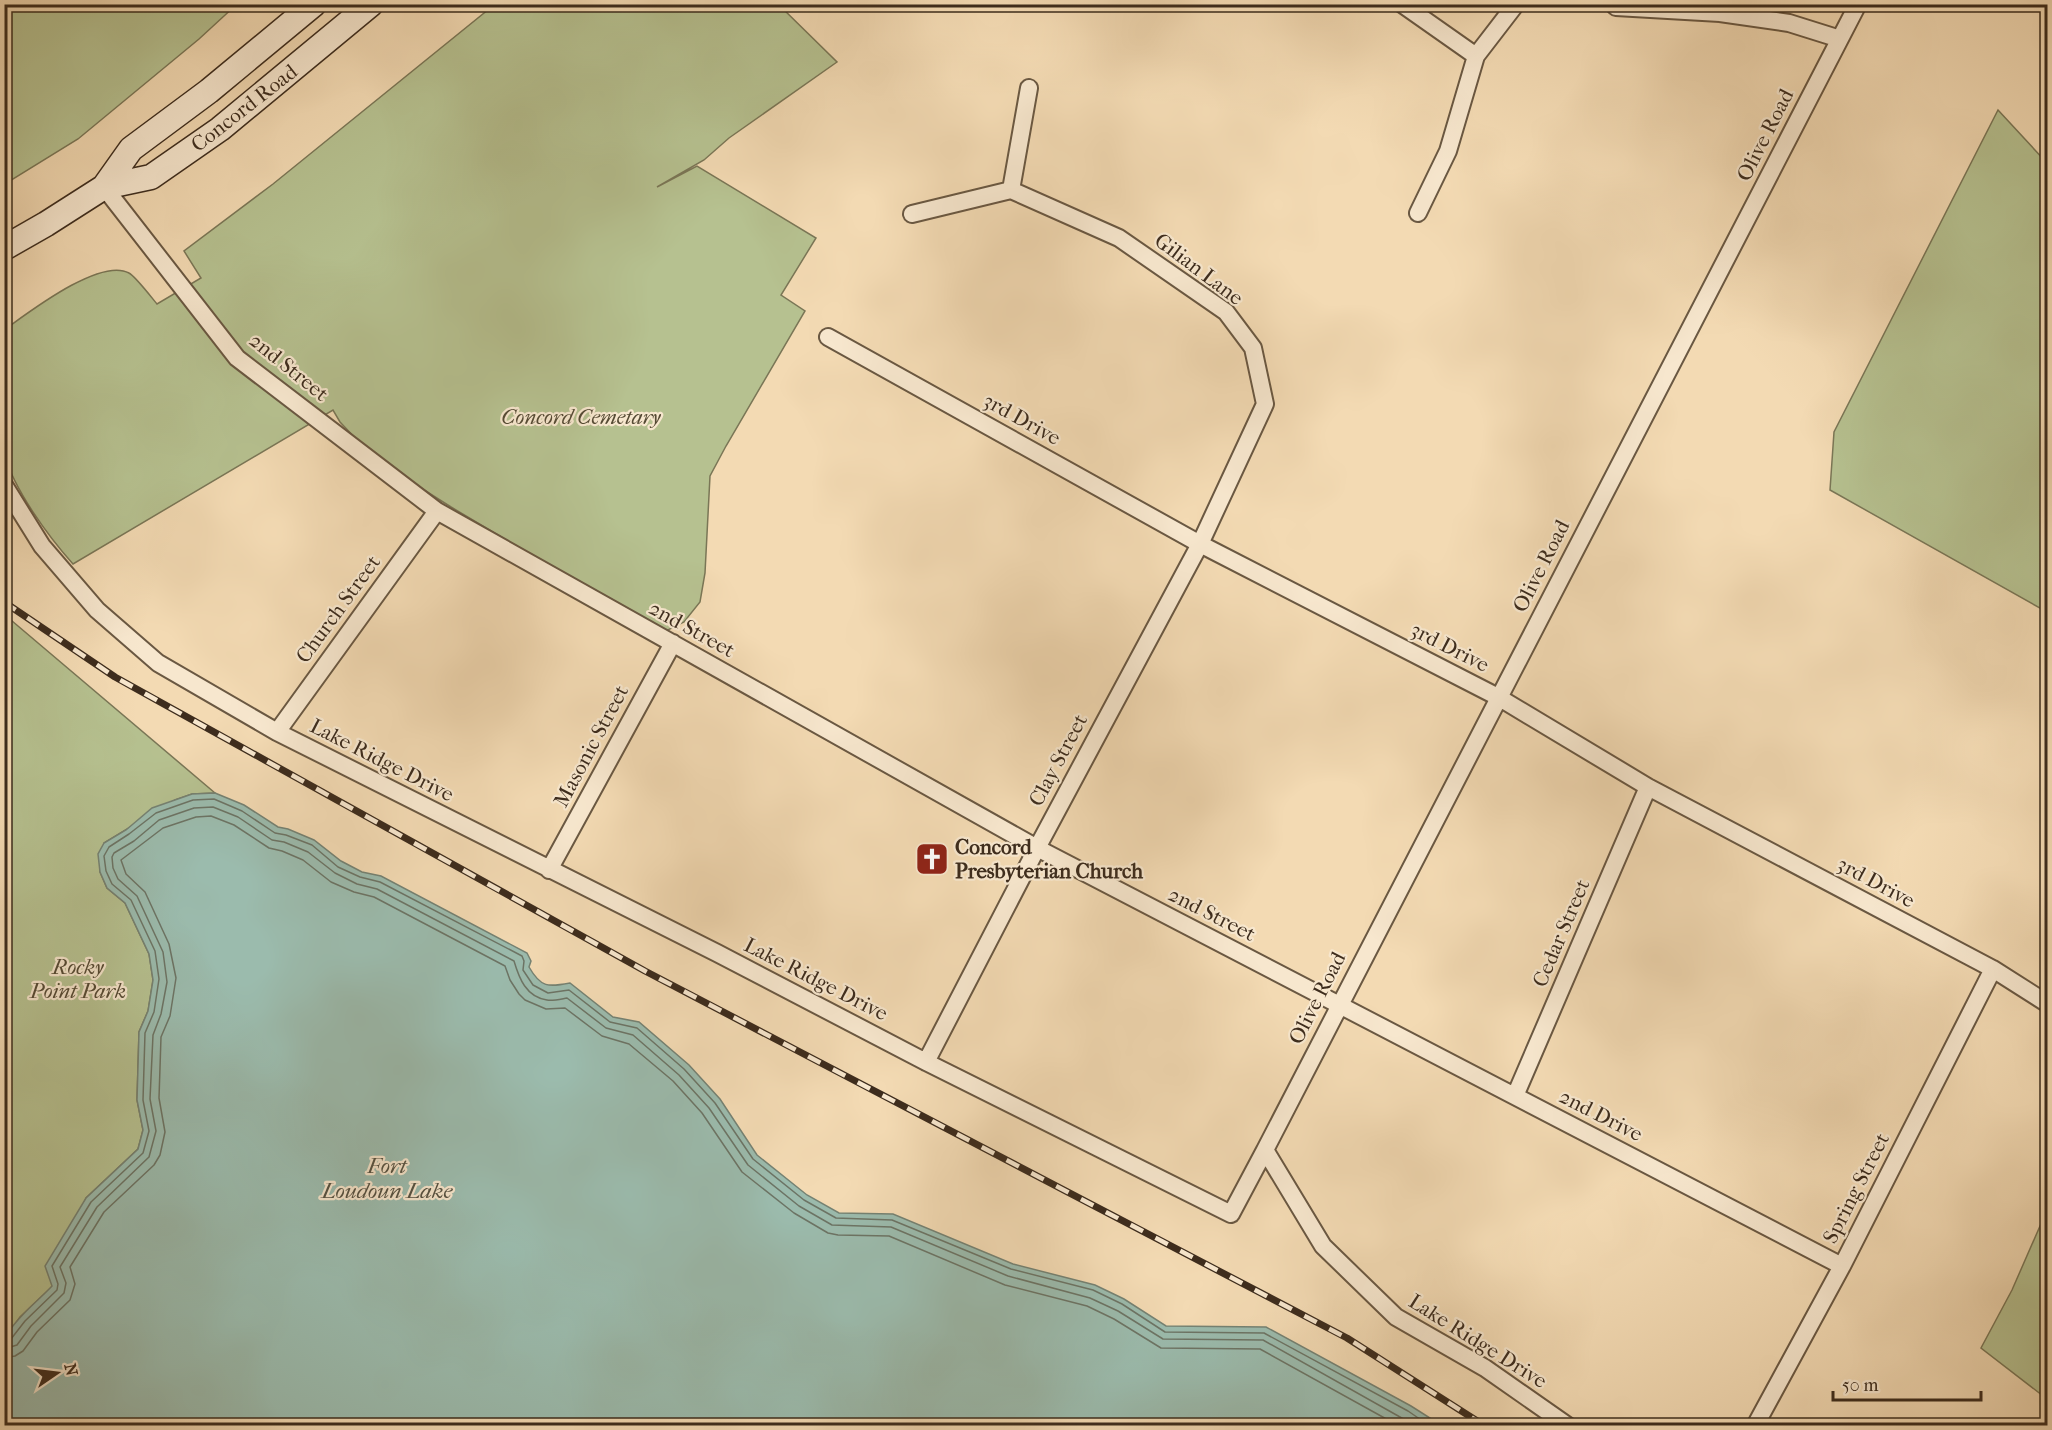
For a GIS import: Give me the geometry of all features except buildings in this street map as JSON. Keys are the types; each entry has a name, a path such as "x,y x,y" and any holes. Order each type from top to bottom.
{"main road":[{"name":"Concord Road","path":"104,187 131,149 209,91 314,4"},
{"name":"Concord Road","path":"4,248 104,187 151,177 229,122 371,4"}],"street":[{"path":"1402,4 1476,56"},
{"path":"1418,213 1448,151 1476,56 1516,4"},
{"path":"1613,4 1616,7 1720,14 1789,23 1840,39"},
{"name":"Olive Road","path":"1265,1150 1858,4"},
{"path":"912,214 1011,190 1029,88"},
{"name":"2nd Street","path":"104,187 237,358 437,511 1037,848 1339,1005"},
{"name":"Gilian Lane","path":"1011,190 1119,238 1226,312 1253,348 1265,404 1200,544"},
{"name":"3rd Drive","path":"828,337 1200,544 1498,697 1648,787 1993,969 2048,1004"},
{"name":"Lake Ridge Drive","path":"4,485 42,546 97,610 158,663 277,732 1231,1214 1265,1150"},
{"name":"Church Street","path":"277,732 437,511"},
{"name":"Clay Street","path":"927,1062 1037,848 1200,544"},
{"name":"Masonic Street","path":"549,870 672,643"},
{"name":"Cedar Street","path":"1515,1096 1648,787"},
{"name":"Spring Street","path":"1755,1425 1842,1266 1993,969"},
{"name":"2nd Drive","path":"1339,1005 1842,1266"},
{"name":"Lake Ridge Drive","path":"1265,1150 1323,1246 1396,1317 1485,1368 1568,1425"}],"green space":[{"path":"5,4 236,5 199,39 78,139 5,184"},
{"name":"Concord Cemetary","path":"494,5 779,5 837,62 729,138 704,160 657,187 697,166 816,238 781,295 805,311 710,476 705,573 700,602 684,622 666,631 607,600 375,459 340,422 333,410 73,564 24,498 4,454 4,330 46,300 101,273 116,270 129,273 157,304 201,278 184,251 273,184"},
{"path":"1998,110 2047,163 2047,612 1830,490 1834,432"},
{"name":"Rocky Point Park","path":"5,615 215,793 192,794 175,800 104,843 100,872 107,888 125,903 149,954 153,980 148,1011 139,1032 137,1100 143,1130 138,1149 86,1198 53,1286 20,1317 7,1335 5,1349"},
{"path":"2047,1210 2047,1399 1981,1348 2012,1290"}],"water":[{"name":"Fort Loudoun Lake","path":"215,793 244,805 278,827 314,840 341,861 362,872 381,876 527,953 531,961 529,967 541,982 551,985 570,983 613,1017 639,1022 689,1065 720,1099 757,1155 807,1195 839,1213 893,1214 1013,1264 1095,1285 1124,1299 1166,1326 1266,1327 1411,1406 1441,1425 5,1425 3,1364 8,1333 23,1314 52,1286 45,1266 86,1198 138,1149 143,1130 137,1100 139,1032 148,1011 153,980 149,954 125,903 107,888 100,872 98,854 104,843 126,830 152,808 192,794"}],"railway":[{"path":"4,602 115,677 645,971 1347,1338 1485,1426"}],"place":[{"name":"Concord Presbyterian Church","path":"932,859"}]}
